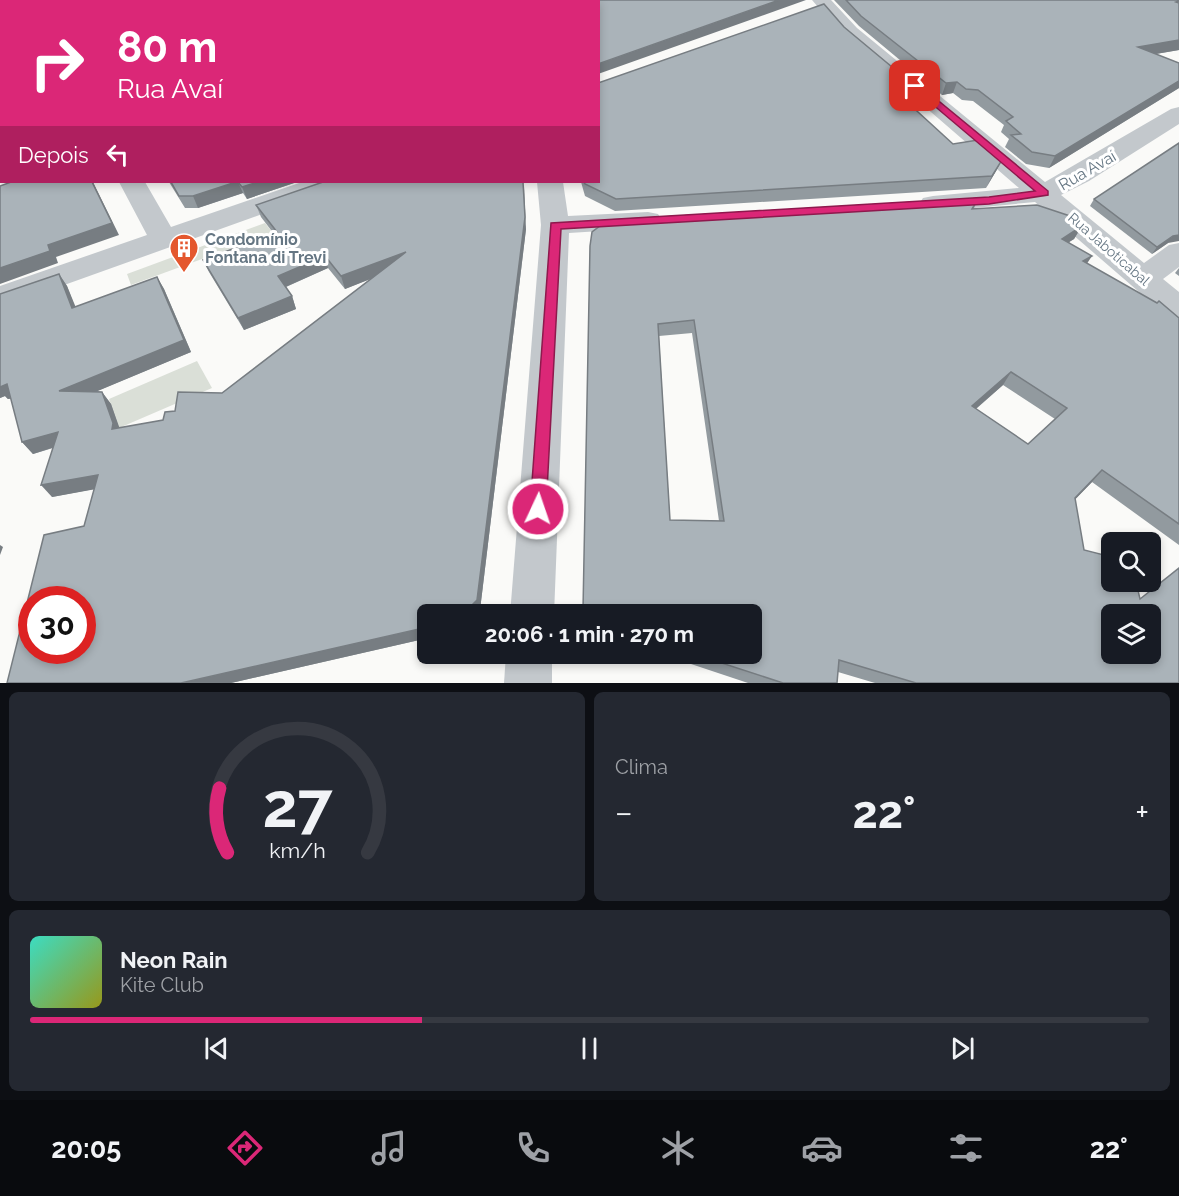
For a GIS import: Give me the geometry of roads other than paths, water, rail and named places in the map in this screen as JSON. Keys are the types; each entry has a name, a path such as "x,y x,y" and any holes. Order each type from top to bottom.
{"street":[{"name":"Rua Jaboticabal","path":"816,6 1044,193 1179,309"},
{"name":"Rua Avaí","path":"907,205 989,200 1044,193 1080,175 1179,114"},
{"path":"133,183 164,239"},
{"path":"0,297 323,183"},
{"path":"533,604 555,225 550,183"},
{"path":"555,225 671,219"},
{"path":"1143,279 1179,252"},
{"path":"528,683 529,664"}],"place":[{"name":"Condomínio Fontana di Trevi","path":"184,274"}]}
